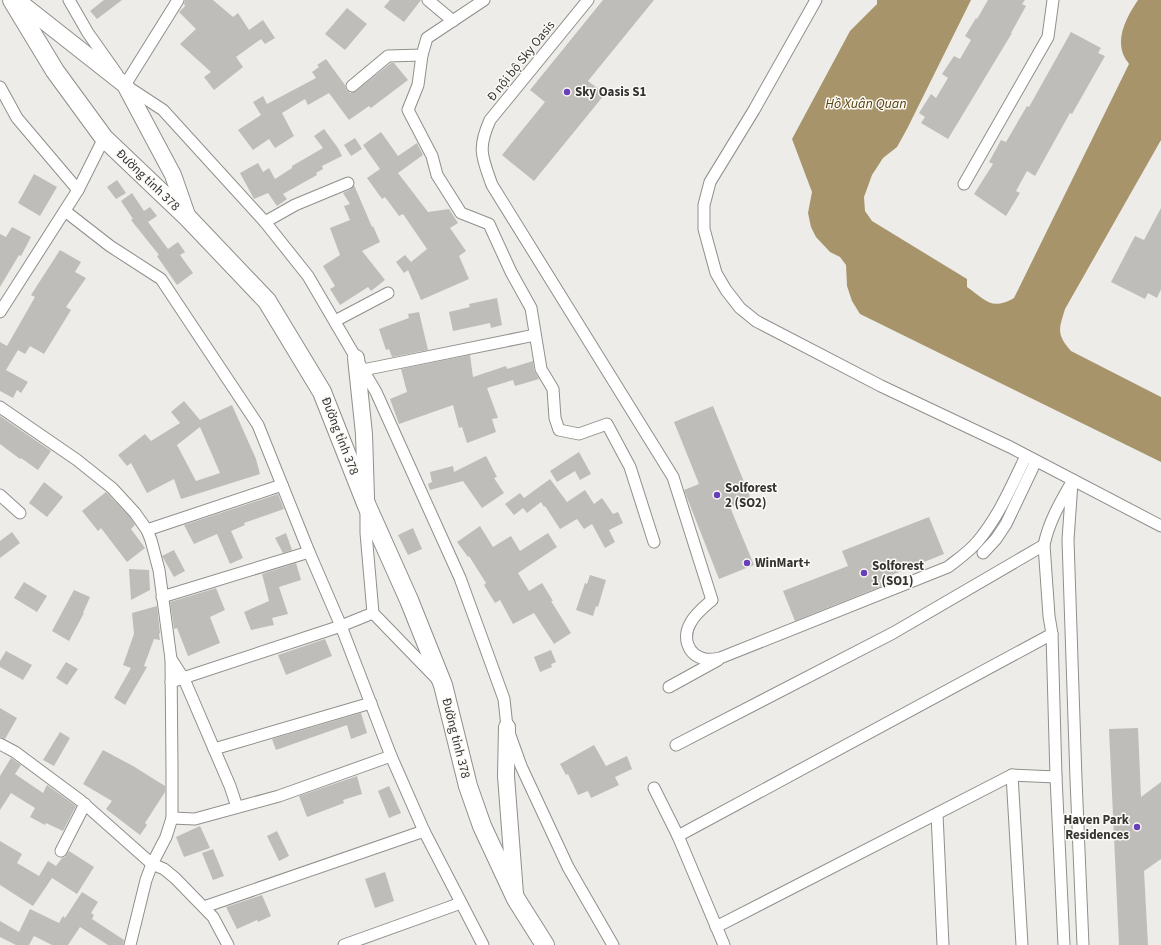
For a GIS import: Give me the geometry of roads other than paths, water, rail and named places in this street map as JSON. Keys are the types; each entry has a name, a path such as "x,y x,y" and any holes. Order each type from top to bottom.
{"main road":[{"name":"Đường tỉnh 378","path":"12,0 55,71 104,138 188,218 267,302 322,392 367,506 409,600 443,685 468,786 482,826 516,899 545,945"},
{"path":"17,0 125,85 173,176 188,218"},
{"path":"360,364 367,506"},
{"path":"507,728 506,776 516,899"}],"street":[{"path":"69,0 88,33 125,85 163,110 266,222 308,276 360,364 376,392 460,578 504,699 507,728 524,773 568,866 613,945"},
{"path":"125,85 178,0"},
{"path":"428,0 453,21"},
{"path":"484,0 427,38 422,55 418,85 408,110 432,156 437,175 461,213 489,224 511,272 531,308 541,369 553,389 554,418 559,430 579,434 607,424 630,467 654,542"},
{"name":"Đ nội bộ Sky Oasis","path":"588,0 490,120 485,131 482,146 484,162 492,185 673,477 712,600 690,623 686,632 687,643 689,649 694,654 710,660 720,658"},
{"path":"816,0 754,110 710,182 704,205 704,229 716,273 726,290 740,308 756,321 881,386 1031,458 1161,526"},
{"path":"964,184 1048,37 1053,0"},
{"path":"352,86 388,56 422,55"},
{"path":"0,87 17,118 78,190"},
{"path":"0,312 78,190 104,138"},
{"path":"266,222 295,205 348,183"},
{"path":"65,211 110,246 162,279 258,425 309,552 341,626 391,756 424,831 483,945"},
{"path":"335,321 388,293"},
{"path":"360,364 535,335"},
{"path":"0,407 77,460 112,488 135,513 147,530 155,553 172,660 172,818 166,837 152,864 146,880 130,945"},
{"path":"983,553 996,539 1006,524 1031,458"},
{"path":"668,687 720,658 948,567 965,555 978,542 995,519 1031,458"},
{"path":"1064,945 1056,777 1052,634 1049,616 1044,545 1048,526 1073,480"},
{"path":"1073,480 1068,540 1083,945"},
{"path":"147,530 282,485"},
{"path":"0,495 20,513"},
{"path":"367,506 366,533 373,613 443,685"},
{"path":"676,745 892,633 1044,545"},
{"path":"162,597 309,552"},
{"path":"171,682 184,679 341,626 373,613"},
{"path":"678,836 1052,634"},
{"path":"172,660 184,679 237,807"},
{"path":"214,749 371,704"},
{"path":"0,744 15,752 85,804 152,864 164,869 175,878 213,917 228,945"},
{"path":"172,818 195,819 279,796 391,756"},
{"path":"716,927 1012,776 1056,777"},
{"path":"1012,776 1022,945"},
{"path":"654,788 678,836 724,945"},
{"path":"62,851 85,804"},
{"path":"937,814 943,945"},
{"path":"204,907 424,831"},
{"path":"344,945 461,902"}],"water":[{"name":"Hồ Xuân Quan","path":"877,0 971,0 897,147 883,158 872,175 864,197 865,211 872,221 967,279 967,287 984,300 994,304 1000,304 1014,298 1129,64 1124,56 1121,41 1124,26 1130,12 1138,0 1161,0 1161,140 1065,309 1060,331 1063,340 1071,351 1161,397 1161,462 860,314 852,301 847,286 846,265 840,257 830,252 816,237 811,227 808,213 812,192 792,139 850,31 877,4"}],"place":[{"name":"Sky Oasis S1","path":"567,92"},
{"name":"Solforest 2 (SO2)","path":"717,495"},
{"name":"WinMart+","path":"747,563"},
{"name":"Solforest 1 (SO1)","path":"864,573"},
{"name":"Haven Park Residences","path":"1137,827"}]}
